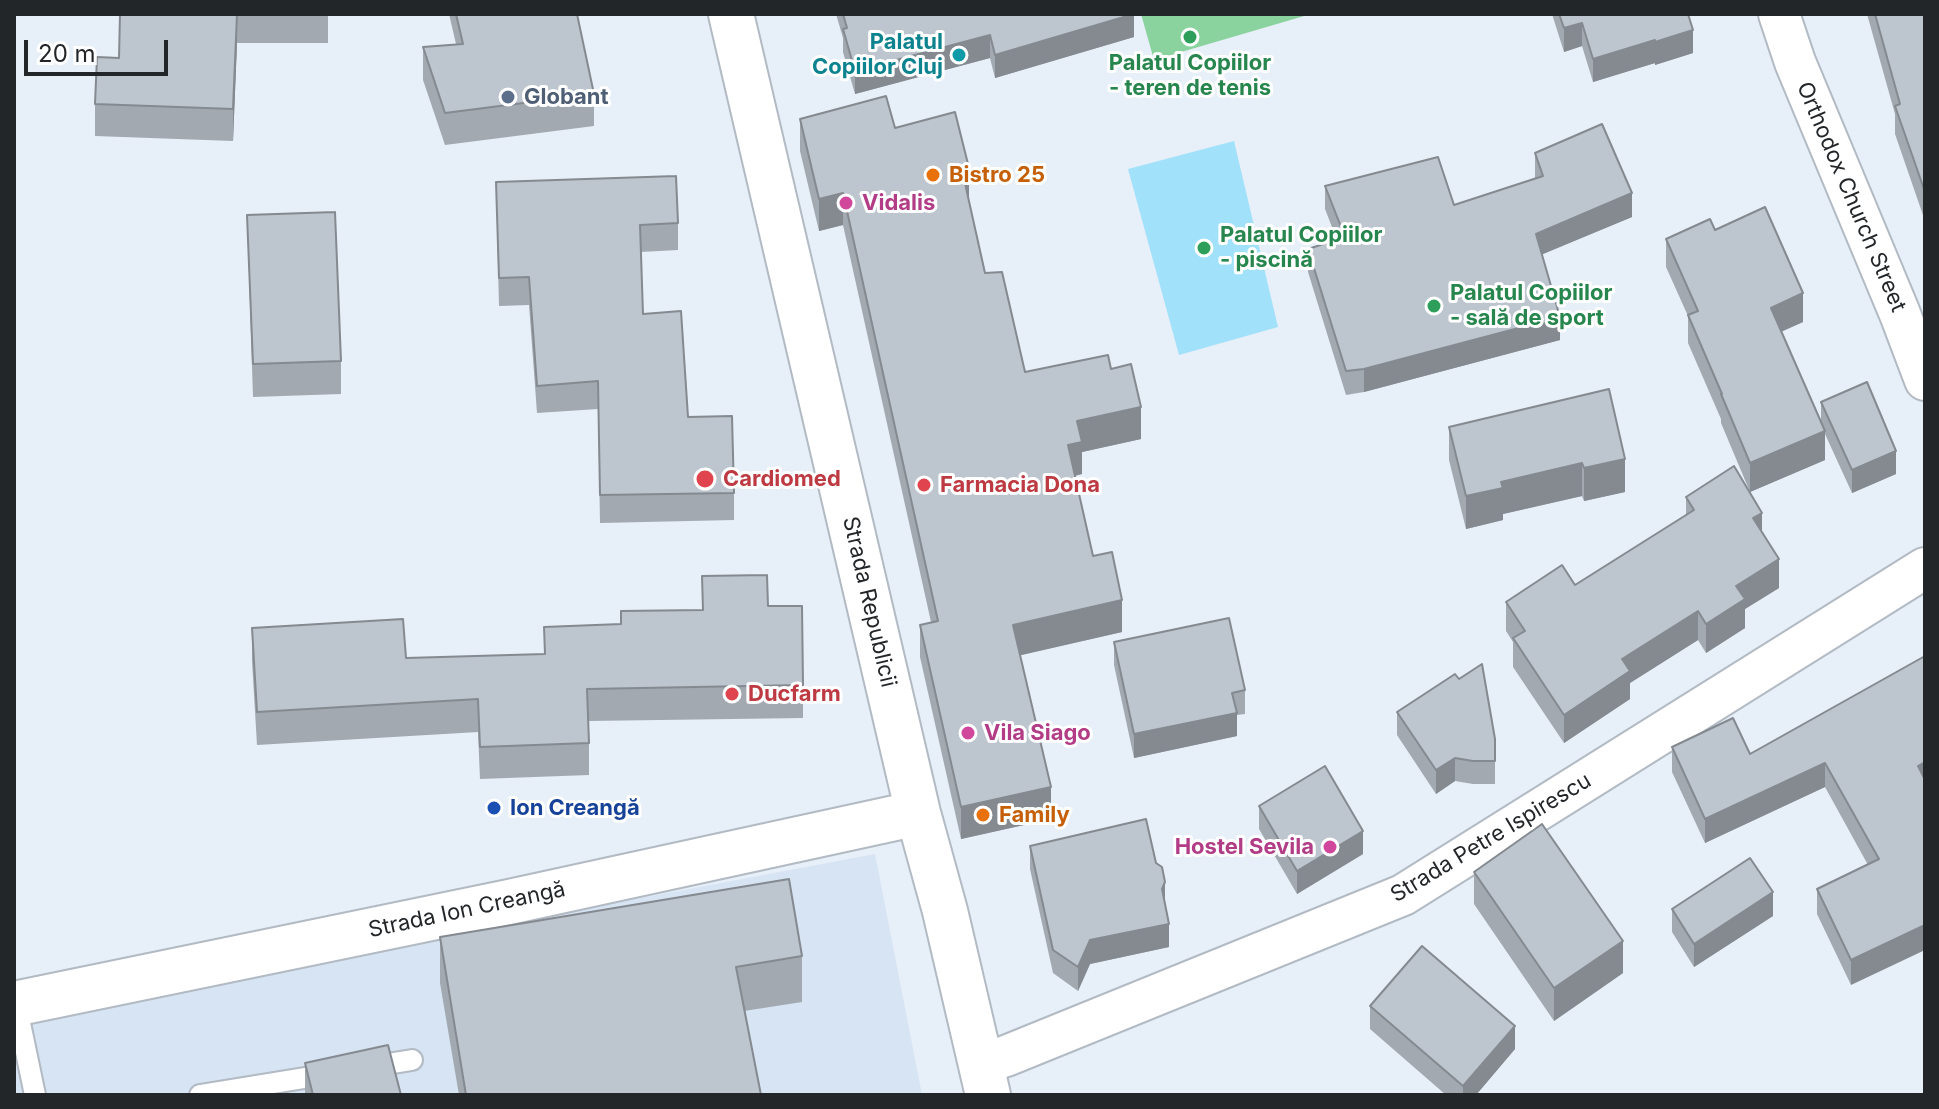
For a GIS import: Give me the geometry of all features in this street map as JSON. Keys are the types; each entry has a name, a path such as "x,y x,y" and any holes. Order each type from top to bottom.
{"street":[{"name":"Strada Republicii","path":"731,14 918,813 945,911 984,1079"},
{"name":"Orthodox Church Street","path":"1779,14 1795,62 1912,309 1925,380"},
{"name":"Strada Petre Ispirescu","path":"984,1079 1006,1056 1403,895 1925,568"},
{"name":"Strada Ion Creangă","path":"15,1004 509,902 918,813"}],"lane":[{"path":"15,1004 35,1095"},
{"path":"200,1095 412,1060"}],"shaded area":[{"path":"875,854 922,1095 14,1095 14,1016"}],"green space":[{"name":"Palatul Copiilor - teren de tenis","path":"1141,14 1311,14 1154,60"}],"water":[{"name":"Palatul Copiilor - piscină","path":"1234,141 1278,327 1179,355 1128,169"}],"building":[{"path":"120,14 237,14 233,109 95,104 97,57 119,58"},
{"name":"Globant","path":"456,14 577,14 594,94 445,113 423,47 463,44"},
{"path":"843,14 1134,14 995,55 990,35 855,71 843,29 847,28"},
{"path":"1559,14 1688,14 1693,30 1593,59 1582,23 1564,28"},
{"path":"1875,14 1925,14 1925,192 1895,106 1900,104"},
{"path":"886,96 895,128 955,112 969,168 962,170 985,273 1002,272 1025,372 1108,355 1111,369 1131,364 1141,407 1077,421 1082,442 1068,445 1093,556 1112,552 1122,600 1013,625 1051,787 961,807 920,625 938,621 843,193 819,199 800,119"},
{"name":"Palatul Copiilor - sală de sport","path":"1602,124 1632,193 1536,234 1560,317 1364,369 1346,371 1308,249 1345,237 1325,186 1438,157 1454,205 1543,176 1535,153"},
{"path":"676,176 678,223 640,225 643,314 681,311 688,417 732,416 734,493 600,495 598,381 537,386 529,277 499,278 496,182"},
{"path":"1765,207 1803,293 1771,308 1825,431 1750,463 1688,315 1698,311 1666,239 1710,219 1715,230"},
{"path":"335,212 341,361 253,364 247,215"},
{"path":"1867,382 1896,451 1852,470 1821,402"},
{"path":"1609,389 1625,459 1584,468 1582,463 1501,482 1503,488 1466,496 1449,427"},
{"path":"1734,466 1762,513 1753,518 1779,559 1736,586 1745,599 1706,624 1698,611 1622,659 1630,671 1564,715 1513,638 1525,631 1506,602 1562,565 1575,585 1694,510 1686,497"},
{"path":"767,575 768,606 802,606 803,685 587,689 589,743 480,747 478,699 257,712 252,628 403,619 406,658 545,654 544,627 621,624 621,611 703,610 702,576"},
{"path":"1229,618 1245,690 1232,693 1237,713 1134,734 1114,642"},
{"path":"1925,656 1925,762 1918,766 1925,780 1925,925 1851,960 1817,889 1879,859 1825,763 1705,819 1672,747 1733,718 1750,754"},
{"path":"1482,664 1495,739 1495,761 1455,758 1436,770 1397,712 1455,674 1459,679"},
{"path":"1325,766 1363,831 1297,871 1259,806"},
{"path":"1146,819 1156,863 1162,867 1165,882 1162,889 1169,924 1090,940 1078,967 1053,950 1030,846"},
{"path":"1542,824 1623,941 1554,988 1474,872"},
{"path":"1750,858 1773,892 1694,944 1672,909"},
{"path":"789,879 802,956 736,967 761,1095 466,1095 440,937"},
{"path":"1422,946 1515,1026 1463,1086 1370,1006"},
{"path":"388,1045 401,1095 313,1095 305,1063"}],"place":[{"name":"Palatul Copiilor - teren de tenis","path":"1190,37"},
{"name":"Palatul Copiilor Cluj","path":"959,55"},
{"name":"Globant","path":"508,97"},
{"name":"Bistro 25","path":"933,175"},
{"name":"Vidalis","path":"846,203"},
{"name":"Palatul Copiilor - piscină","path":"1204,248"},
{"name":"Palatul Copiilor - sală de sport","path":"1434,306"},
{"name":"Cardiomed","path":"705,479"},
{"name":"Farmacia Dona","path":"924,485"},
{"name":"Ducfarm","path":"732,694"},
{"name":"Vila Siago","path":"968,733"},
{"name":"Ion Creangă","path":"494,808"},
{"name":"Family","path":"983,815"},
{"name":"Hostel Sevila","path":"1330,847"}]}
